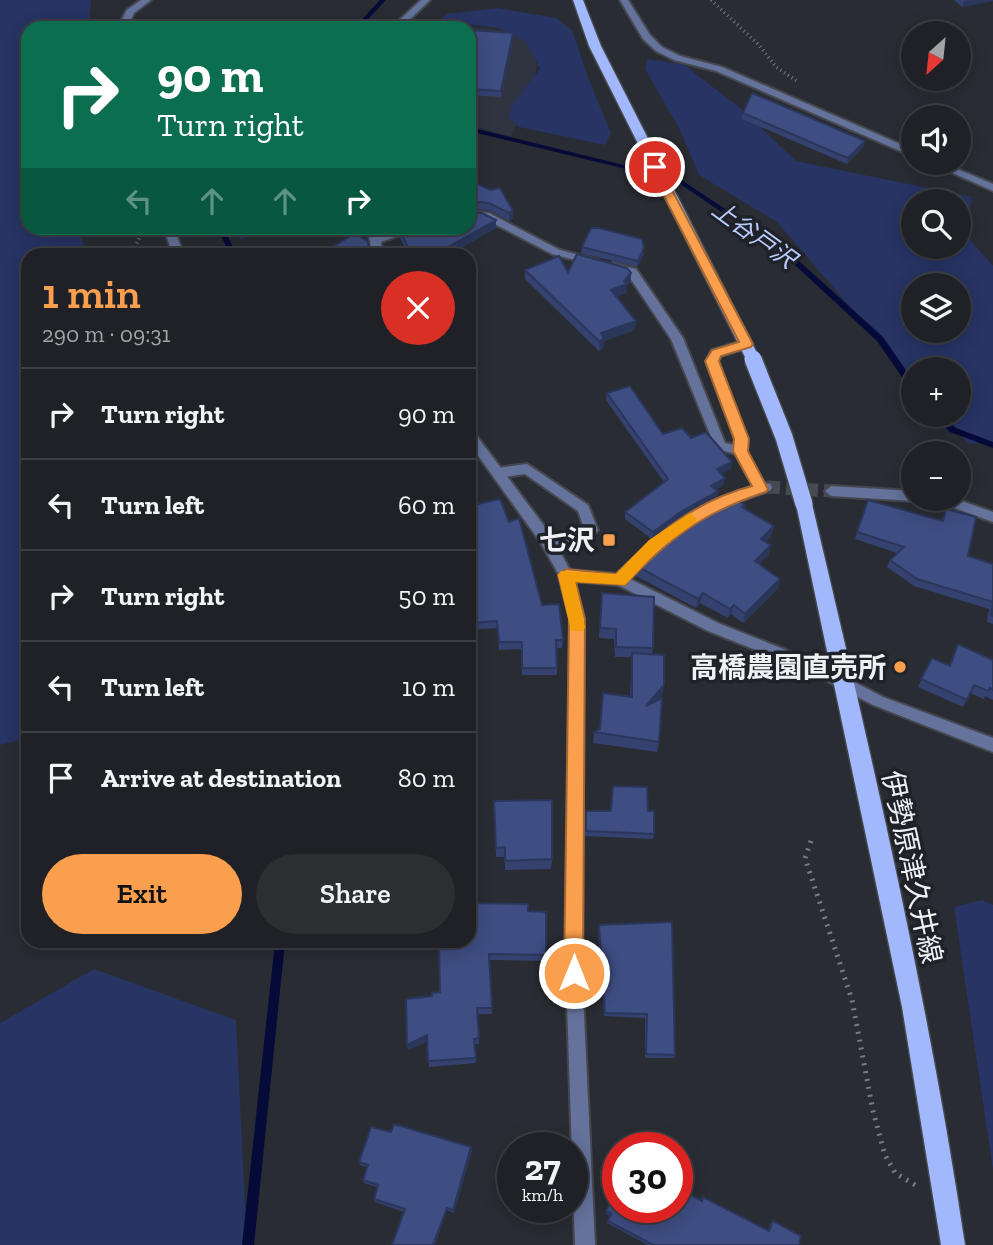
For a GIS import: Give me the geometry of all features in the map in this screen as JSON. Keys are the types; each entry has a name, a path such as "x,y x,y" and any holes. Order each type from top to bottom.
{"main road":[{"name":"伊勢原津久井線","path":"578,0 595,46 746,345 784,437 804,503 845,682 938,1135 953,1245"}],"street":[{"path":"126,21 130,12 147,0"},
{"path":"404,21 426,0"},
{"path":"624,0 646,37 677,58 719,69 901,148"},
{"path":"963,175 993,188"},
{"path":"476,214 485,215 556,252 632,272 677,338 720,446 740,451"},
{"path":"375,235 378,248"},
{"path":"377,240 392,235"},
{"path":"620,580 654,544 691,518 741,494 764,488 740,451 741,439 712,361 716,353 746,345"},
{"path":"476,444 546,539 566,575 577,619 574,973 585,1245"},
{"path":"497,472 527,469 583,508 591,530 575,541 546,539"},
{"path":"831,491 901,495"},
{"path":"971,509 993,517"},
{"path":"566,575 620,580 713,627 845,682 878,701 993,745"}],"path":[{"path":"711,0 759,45 776,67 798,82"},
{"path":"811,841 804,858 852,1000 873,1111 885,1155 895,1173 906,1181 947,1200"}],"shaded area":[{"path":"0,0 91,0 90,21 21,21 21,235 80,235 85,248 21,248 21,740 0,745"},
{"path":"498,8 556,18 572,30 611,133 605,145 519,127 509,117 511,106 540,69 526,42 499,28 476,25 476,21 440,21 446,14"},
{"path":"476,28 515,33 531,44 537,55 535,83 511,136 476,127"},
{"path":"647,59 683,64 739,107 796,161 933,189 901,189 901,259 971,259 971,241 993,266 993,442 971,444 954,427 971,427 971,357 901,357 901,366 777,222 699,175 680,130 645,69"},
{"path":"982,900 993,905 993,1170 954,907"},
{"path":"94,969 236,1020 247,1245 0,1245 0,1023"}],"building":[{"path":"476,30 513,33 501,91 476,89"},
{"path":"752,93 865,141 848,158 838,154 743,113"},
{"path":"476,183 490,190 500,188 513,211 509,213 489,203 476,202"},
{"path":"476,212 496,220 476,231"},
{"path":"591,228 642,239 644,248 638,261 582,247"},
{"path":"353,235 359,235 368,242 369,248 330,248"},
{"path":"402,235 469,235 446,248 408,248"},
{"path":"577,254 627,268 631,273 624,281 627,284 611,290 636,321 601,333 604,338 600,342 525,270 559,256 568,272"},
{"path":"630,386 663,434 682,428 691,438 706,432 732,462 717,469 725,478 711,486 718,491 679,513 653,532 625,512 668,479 607,393"},
{"path":"733,498 745,505 742,507 774,526 761,539 771,545 755,561 780,579 745,614 734,605 730,609 703,593 698,599 638,567 689,522"},
{"path":"500,499 509,522 519,518 542,605 559,604 563,640 556,640 557,668 522,668 522,642 499,642 497,621 476,622 476,504"},
{"path":"868,500 943,521 946,511 976,517 968,556 993,564 993,602 917,579 890,560 904,547 857,532"},
{"path":"602,593 654,597 653,648 616,647 616,629 600,628"},
{"path":"958,644 993,660 993,690 990,688 988,691 974,685 967,700 921,679 932,658 950,666"},
{"path":"632,653 664,655 664,685 646,706 662,698 659,742 594,732 600,729 603,693 632,697"},
{"path":"613,786 647,787 648,811 654,811 654,834 586,831 586,811 611,811"},
{"path":"552,800 552,859 505,861 505,847 496,848 494,801"},
{"path":"476,903 528,904 528,911 546,912 546,955 489,954 492,1008 477,1008 479,1038 474,1039 476,1058 428,1061 427,1035 407,1045 406,999 432,996 432,993 440,992 439,948 476,948"},
{"path":"672,922 675,1055 646,1054 647,1014 605,1013 599,925"},
{"path":"394,1124 471,1147 453,1210 447,1208 433,1245 392,1245 405,1209 374,1199 378,1185 363,1180 368,1165 359,1162 371,1127 391,1132"},
{"path":"693,1196 702,1201 703,1197 769,1231 773,1221 801,1236 799,1245 653,1245 612,1223 693,1223"}],"waterway":[{"name":"上谷戸沢","path":"364,21 383,0"},
{"name":"上谷戸沢","path":"476,131 678,180 785,252 880,339 901,369"},
{"path":"224,235 230,248"},
{"name":"上谷戸沢","path":"950,427 993,445"},
{"path":"248,1245 279,948"}],"tunnel":[{"path":"767,487 831,491"}],"slow traffic":[{"path":"577,627 566,575 620,580 654,544 690,519"}],"place":[{"name":"七沢","path":"609,540"},
{"name":"高橋農園直売所","path":"900,667"}],"route":[{"path":"574,973 577,619 566,575 620,580 654,544 691,518 741,494 761,489 740,451 741,439 712,361 716,353 746,344 655,167"}]}
